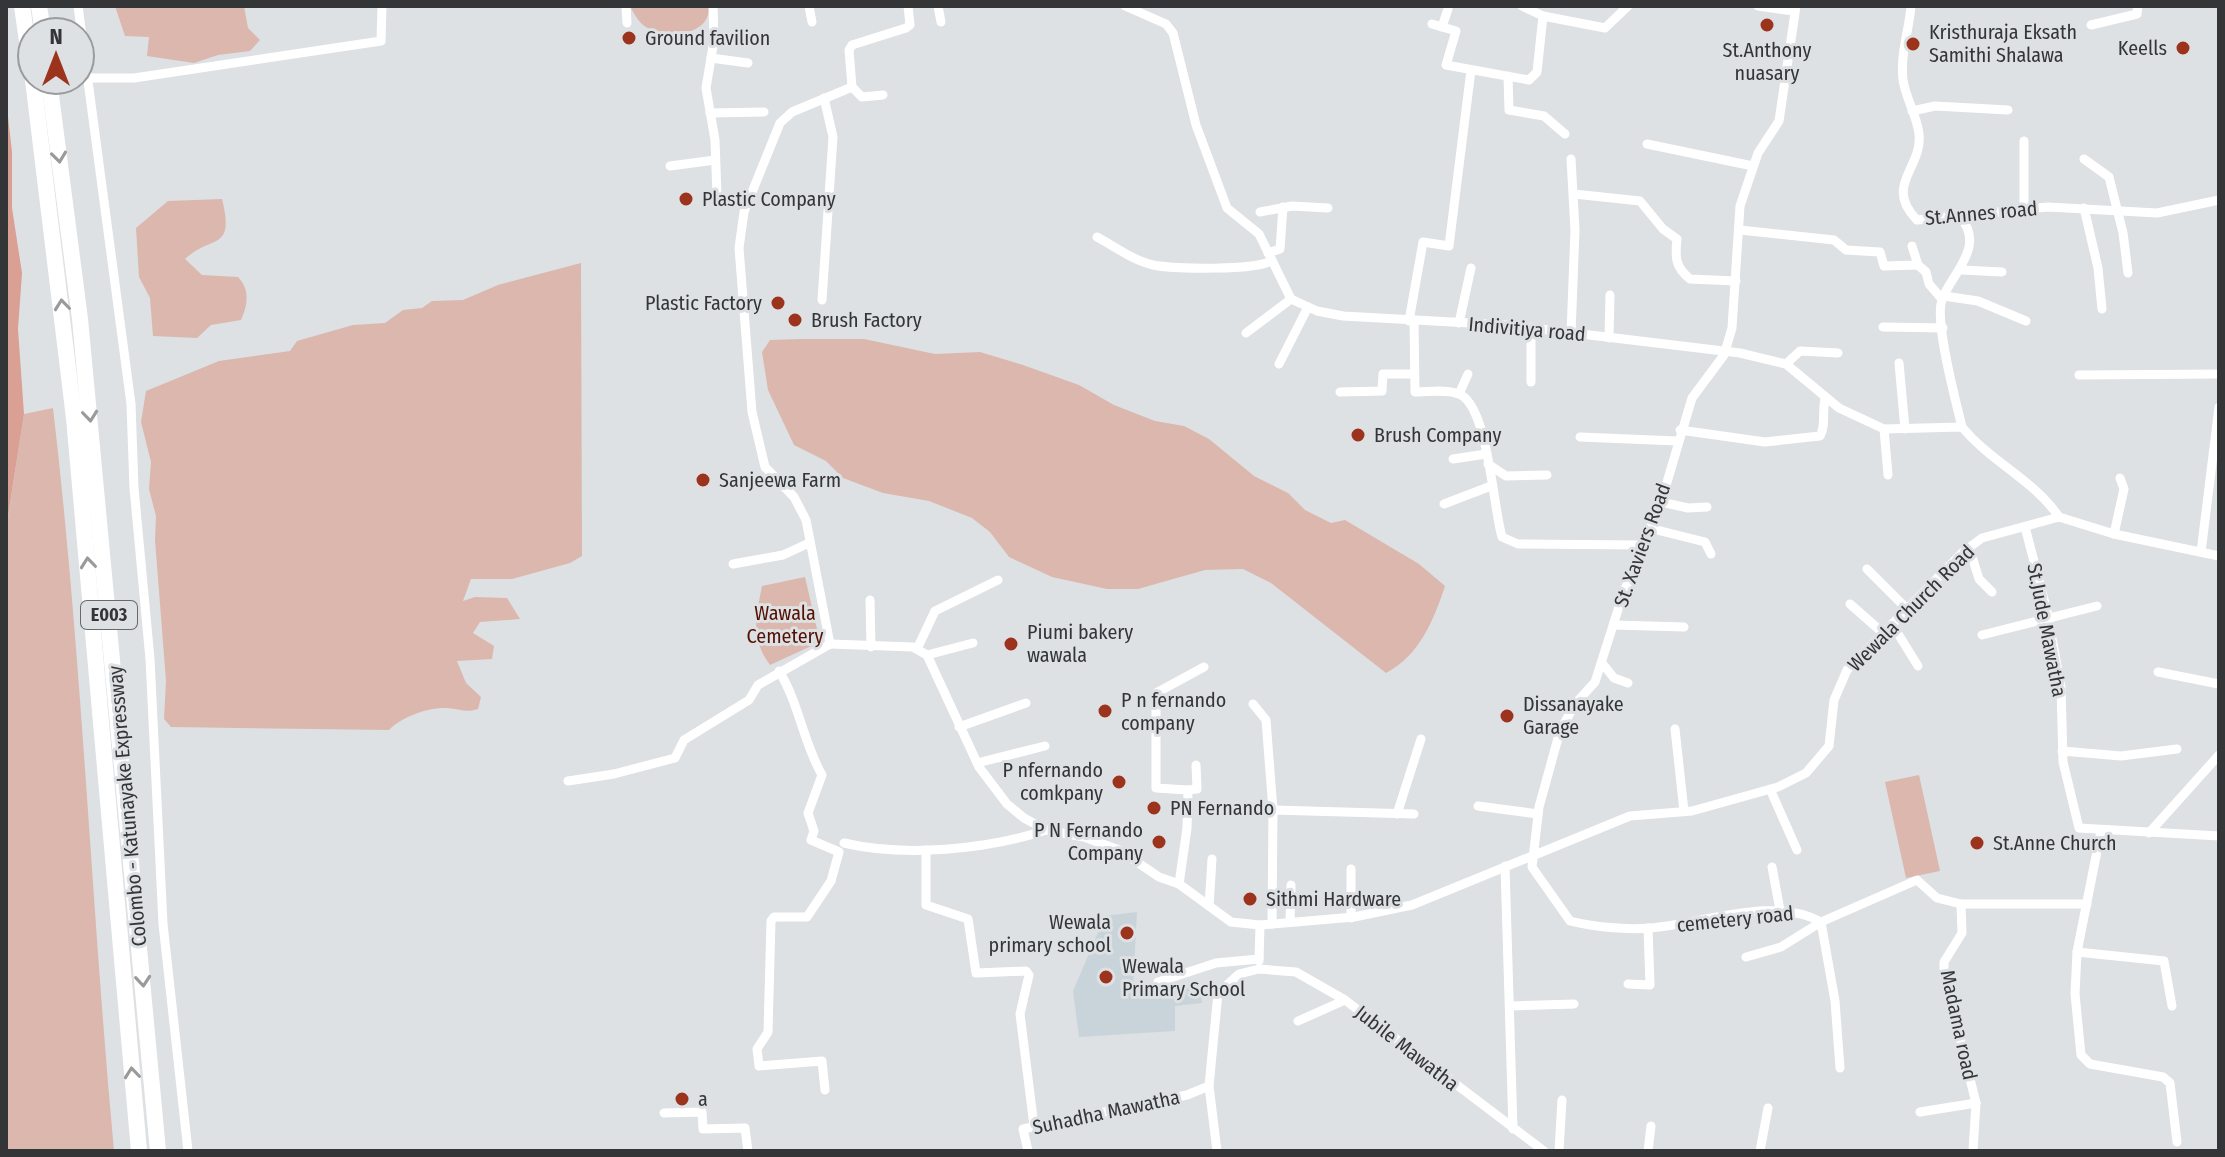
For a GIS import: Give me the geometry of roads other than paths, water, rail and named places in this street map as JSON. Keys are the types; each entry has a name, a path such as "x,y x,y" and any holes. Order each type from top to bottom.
{"highway":[{"name":"Colombo - Katunayake Expressway","path":"34,96 75,434 139,1151"},
{"name":"Colombo - Katunayake Expressway","path":"51,96 82,334 158,1151"}],"street":[{"path":"96,78 134,78 381,41 382,6"},
{"path":"626,6 627,23"},
{"path":"713,6 711,58 706,88 717,196"},
{"path":"809,6 812,22"},
{"path":"883,95 862,97 852,87 849,50 852,45 906,28 910,25 908,6"},
{"path":"938,6 941,22"},
{"path":"1125,6 1166,24 1173,33 1196,125 1221,195 1234,217 1259,234 1291,299 1246,333"},
{"path":"1522,6 1543,16 1605,28 1628,6"},
{"path":"1758,6 1794,8"},
{"name":"St.Annes road","path":"1911,6 1902,53 1903,80 1920,138 1903,184 1906,208 1917,220 2024,212 2048,207 2157,213 2219,200"},
{"path":"2091,25 2137,14 2138,6"},
{"name":"St. Xaviers Road","path":"1535,854 1538,814 1560,731 1575,704 1595,682 1641,545 1661,502 1692,398 1725,350 1732,328 1740,206 1753,166 1779,121 1794,8"},
{"path":"1448,9 1437,26 1456,31 1446,65 1534,78 1543,16"},
{"path":"711,58 748,63"},
{"path":"1471,70 1449,246 1423,242 1412,321 1415,392 1459,394 1472,403 1487,459 1502,537 1518,544 1641,545"},
{"path":"1508,76 1509,110 1544,116 1565,134"},
{"path":"830,644 806,520 794,497 765,467 755,426 739,248 744,212 773,135 792,112 852,87"},
{"path":"89,96 131,404 134,488 150,659 163,924 188,1151"},
{"path":"822,300 833,145 824,98"},
{"path":"1912,111 1935,106 2008,110"},
{"path":"710,113 764,112"},
{"path":"2024,141 2024,212"},
{"path":"1647,144 1753,166"},
{"path":"1571,159 1574,194 1571,334"},
{"path":"2084,159 2109,177 2123,233 2128,273"},
{"path":"670,166 715,160"},
{"path":"1574,194 1640,201 1663,229 1677,239 1676,264 1684,275 1690,279 1736,281"},
{"path":"1097,237 1151,265 1267,265 1270,257 1280,249 1283,207"},
{"path":"1260,212 1283,207 1328,208"},
{"path":"2084,208 2098,268 2102,309"},
{"path":"1960,217 1966,224 1969,239 1962,270 1943,298 1943,328 1962,427 1978,447 2048,501 2059,517 2114,534 2219,556"},
{"path":"1740,230 1834,240 1846,250 1880,252 1884,266 1918,265"},
{"path":"1912,246 1929,284 1943,298 1978,301 2026,321"},
{"path":"1459,323 1471,268"},
{"path":"1962,270 2002,272"},
{"path":"1609,338 1610,295"},
{"name":"Indivitiya road","path":"1291,299 1343,316 1531,328 1725,350 1786,364 1814,385 1825,399 1884,429 1962,427"},
{"path":"1279,364 1308,307"},
{"path":"1883,327 1943,328"},
{"path":"1531,328 1531,382"},
{"path":"1786,364 1800,351 1838,353"},
{"path":"1899,363 1905,429"},
{"path":"1340,392 1382,391 1383,374 1414,374"},
{"path":"1459,394 1468,374"},
{"path":"2079,375 2219,374"},
{"path":"1680,430 1765,442 1820,436 1824,428 1821,415 1825,399"},
{"path":"2201,552 2219,407"},
{"path":"1884,429 1888,475"},
{"path":"1580,437 1677,441"},
{"path":"1453,459 1487,459 1506,476 1547,475"},
{"path":"2114,534 2124,489 2120,478"},
{"path":"1444,504 1491,486"},
{"path":"1661,502 1688,508 1707,507"},
{"name":"Wewala Church Road","path":"1046,830 1084,837 1119,850 1159,877 1179,884 1231,922 1260,925 1351,918 1412,905 1630,816 1684,811 1770,789 1806,773 1829,746 1840,682 1883,633 1969,547 1982,538 2059,517"},
{"name":"St.Jude Mawatha","path":"2025,527 2048,616 2061,687 2062,751 2079,828 2101,831"},
{"path":"1649,528 1705,542 1711,554"},
{"path":"733,564 783,555 809,543"},
{"path":"1969,547 1979,579 1992,592"},
{"path":"1867,569 1907,609"},
{"path":"998,580 935,611 922,652 977,763 1007,804 1046,830"},
{"path":"870,600 871,647"},
{"path":"1850,604 1883,633"},
{"path":"1982,635 2097,606"},
{"path":"1892,624 1918,666"},
{"path":"1614,625 1684,627"},
{"path":"568,781 614,774 675,758 684,740 749,700 758,685 830,644 922,652 973,643"},
{"path":"1602,663 1614,678 1628,683"},
{"path":"1196,765 1197,789 1156,788 1156,693 1204,667"},
{"path":"779,671 791,691 803,732 822,775 808,813 814,831 811,840 839,852 831,881 807,917 774,917 771,921 768,1032 759,1041 759,1066 822,1061 825,1090"},
{"path":"2158,672 2219,684"},
{"path":"959,727 1026,703"},
{"path":"1253,704 1266,720 1273,810 1272,924"},
{"path":"1675,729 1684,811"},
{"path":"1397,814 1421,739"},
{"path":"977,763 1045,746"},
{"path":"2062,751 2109,757 2157,755 2177,749"},
{"path":"2149,833 2219,755"},
{"path":"1770,789 1797,850"},
{"path":"1179,884 1187,828 1188,790"},
{"path":"1478,806 1538,814"},
{"path":"1273,810 1414,814"},
{"path":"844,843 875,851 926,850 1017,839 1046,830"},
{"path":"2177,1142 2170,1083 2163,1077 2090,1064 2081,1055 2075,994 2077,952 2101,831 2219,836"},
{"path":"926,850 926,905 968,919 976,973 1026,971 1029,975 1020,1014 1034,1126"},
{"name":"cemetery road","path":"1535,854 1532,867 1570,921 1648,928 1780,910 1803,912 1821,922 1917,880 1937,898 1961,904"},
{"path":"1209,906 1212,859"},
{"path":"1505,866 1513,1129"},
{"path":"1772,867 1780,910"},
{"path":"1351,869 1351,918"},
{"path":"1290,922 1291,885"},
{"path":"1961,904 2087,904"},
{"name":"Madama road","path":"1961,904 1962,933 1944,962 1944,974 1976,1103 1973,1151"},
{"path":"1746,957 1781,947 1821,922 1835,1001 1840,1068"},
{"path":"1217,1151 1209,1086 1218,993 1239,974 1259,964 1260,925"},
{"path":"1628,984 1650,985 1648,928"},
{"path":"2077,952 2164,961 2172,1006"},
{"name":"Jubile Mawatha","path":"1158,982 1216,963 1259,964 1296,972 1345,1000 1544,1151"},
{"path":"1298,1021 1345,1000"},
{"path":"1510,1006 1574,1004"},
{"name":"Suhadha Mawatha","path":"1028,1151 1023,1129 1187,1095 1209,1086"},
{"path":"1559,1151 1562,1100"},
{"path":"1920,1112 1976,1103"},
{"path":"1760,1151 1768,1108"},
{"path":"664,1113 702,1112 703,1129 745,1128 748,1151"},
{"path":"1648,1151 1651,1126"}],"place":[{"name":"St.Anthony nuasary","path":"1767,25"},
{"name":"Ground favilion","path":"629,38"},
{"name":"Kristhuraja Eksath Samithi Shalawa","path":"1913,44"},
{"name":"Keells","path":"2183,48"},
{"name":"Plastic Company","path":"686,199"},
{"name":"Plastic Factory","path":"778,303"},
{"name":"Brush Factory","path":"795,320"},
{"name":"Brush Company","path":"1358,435"},
{"name":"Sanjeewa Farm","path":"703,480"},
{"name":"Piumi bakery wawala","path":"1011,644"},
{"name":"P n fernando company","path":"1105,711"},
{"name":"Dissanayake Garage","path":"1507,716"},
{"name":"P nfernando comkpany","path":"1119,782"},
{"name":"PN Fernando","path":"1154,808"},
{"name":"P N Fernando Company","path":"1159,842"},
{"name":"St.Anne Church","path":"1977,843"},
{"name":"Sithmi Hardware","path":"1250,899"},
{"name":"Wewala primary school","path":"1127,933"},
{"name":"Wewala Primary School","path":"1106,977"},
{"name":"a","path":"682,1099"}],"park label":[{"name":"Wawala Cemetery","path":"785,624"}]}
